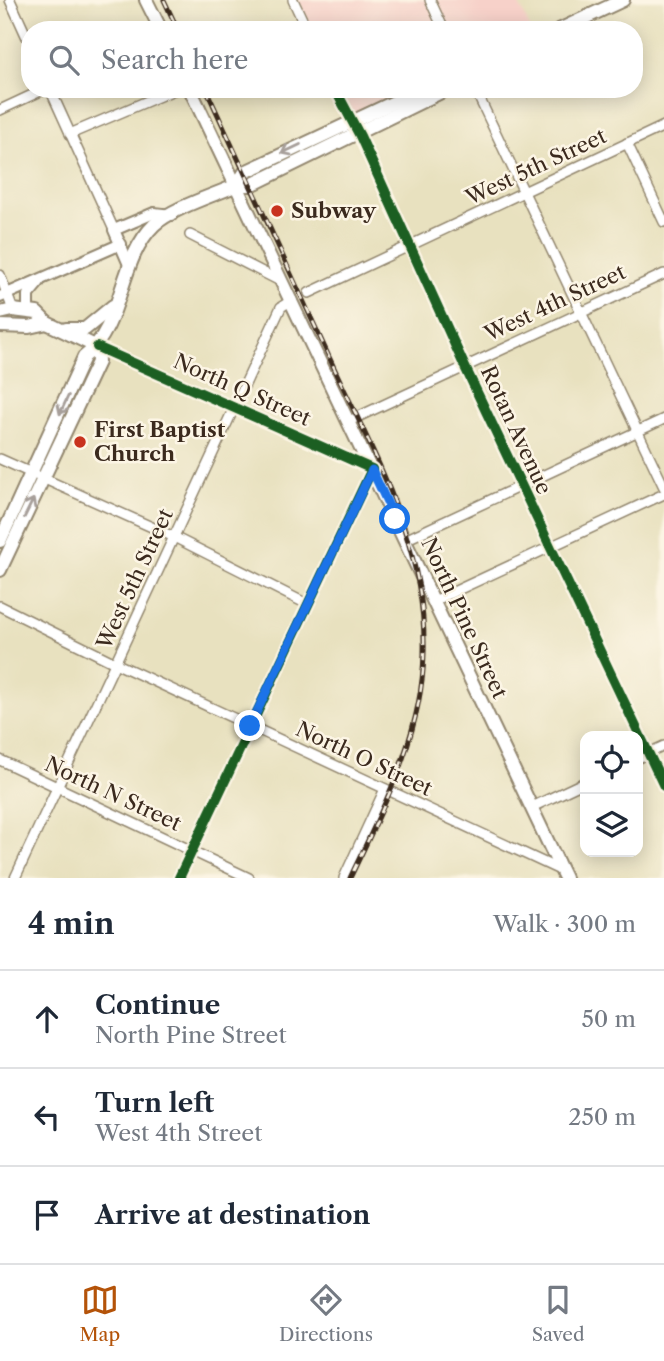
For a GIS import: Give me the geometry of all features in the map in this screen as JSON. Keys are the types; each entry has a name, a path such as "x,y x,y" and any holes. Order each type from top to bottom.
{"main road":[{"path":"145,0 154,21"},
{"path":"154,0 164,21"},
{"path":"578,21 623,0"},
{"name":"North Pine Street","path":"194,98 564,875"},
{"path":"0,570 84,357 97,347 130,267 155,224 237,185 251,185 406,98"},
{"path":"355,126 425,98"},
{"path":"0,326 53,325 85,329 116,303"},
{"path":"0,318 8,316 6,311 37,313 53,325 97,347"},
{"path":"0,541 38,477"}],"street":[{"path":"10,0 21,24"},
{"path":"293,0 303,21"},
{"path":"430,0 440,21"},
{"path":"0,110 26,98"},
{"path":"54,98 130,267"},
{"path":"70,134 155,98"},
{"name":"Rotan Avenue","path":"340,98 412,246 465,367 664,786"},
{"path":"479,98 664,487"},
{"name":"West 5th Street","path":"309,293 664,126"},
{"path":"627,143 664,222"},
{"path":"114,230 154,213 172,215"},
{"path":"190,235 283,282"},
{"path":"4,295 121,244"},
{"name":"West 4th Street","path":"349,421 664,274"},
{"path":"0,275 6,311"},
{"path":"28,312 28,295 39,282"},
{"name":"West 5th Street","path":"15,878 281,307 292,300"},
{"name":"North Q Street","path":"97,347 372,470"},
{"path":"405,540 664,419"},
{"path":"0,459 174,537 307,604"},
{"path":"179,878 372,470"},
{"path":"434,601 664,494"},
{"name":"North O Street","path":"0,606 564,875"},
{"path":"643,756 664,746"},
{"name":"North N Street","path":"0,760 249,878"},
{"path":"532,807 580,784"},
{"path":"344,878 385,789"}],"shaded area":[{"path":"297,0 517,0 527,21 308,21"},
{"path":"346,98 396,98 355,117"}],"railway":[{"path":"164,0 174,21"},
{"path":"210,98 379,465 407,538 417,575 423,614 424,653 416,713 409,741 388,797 350,878"}],"cycle path":[{"path":"340,98 664,786"},
{"path":"97,347 372,469 179,878"}],"place":[{"name":"Subway","path":"277,211"},
{"name":"First Baptist Church","path":"80,442"}],"route":[{"path":"250,726 372,470 395,519"}]}
